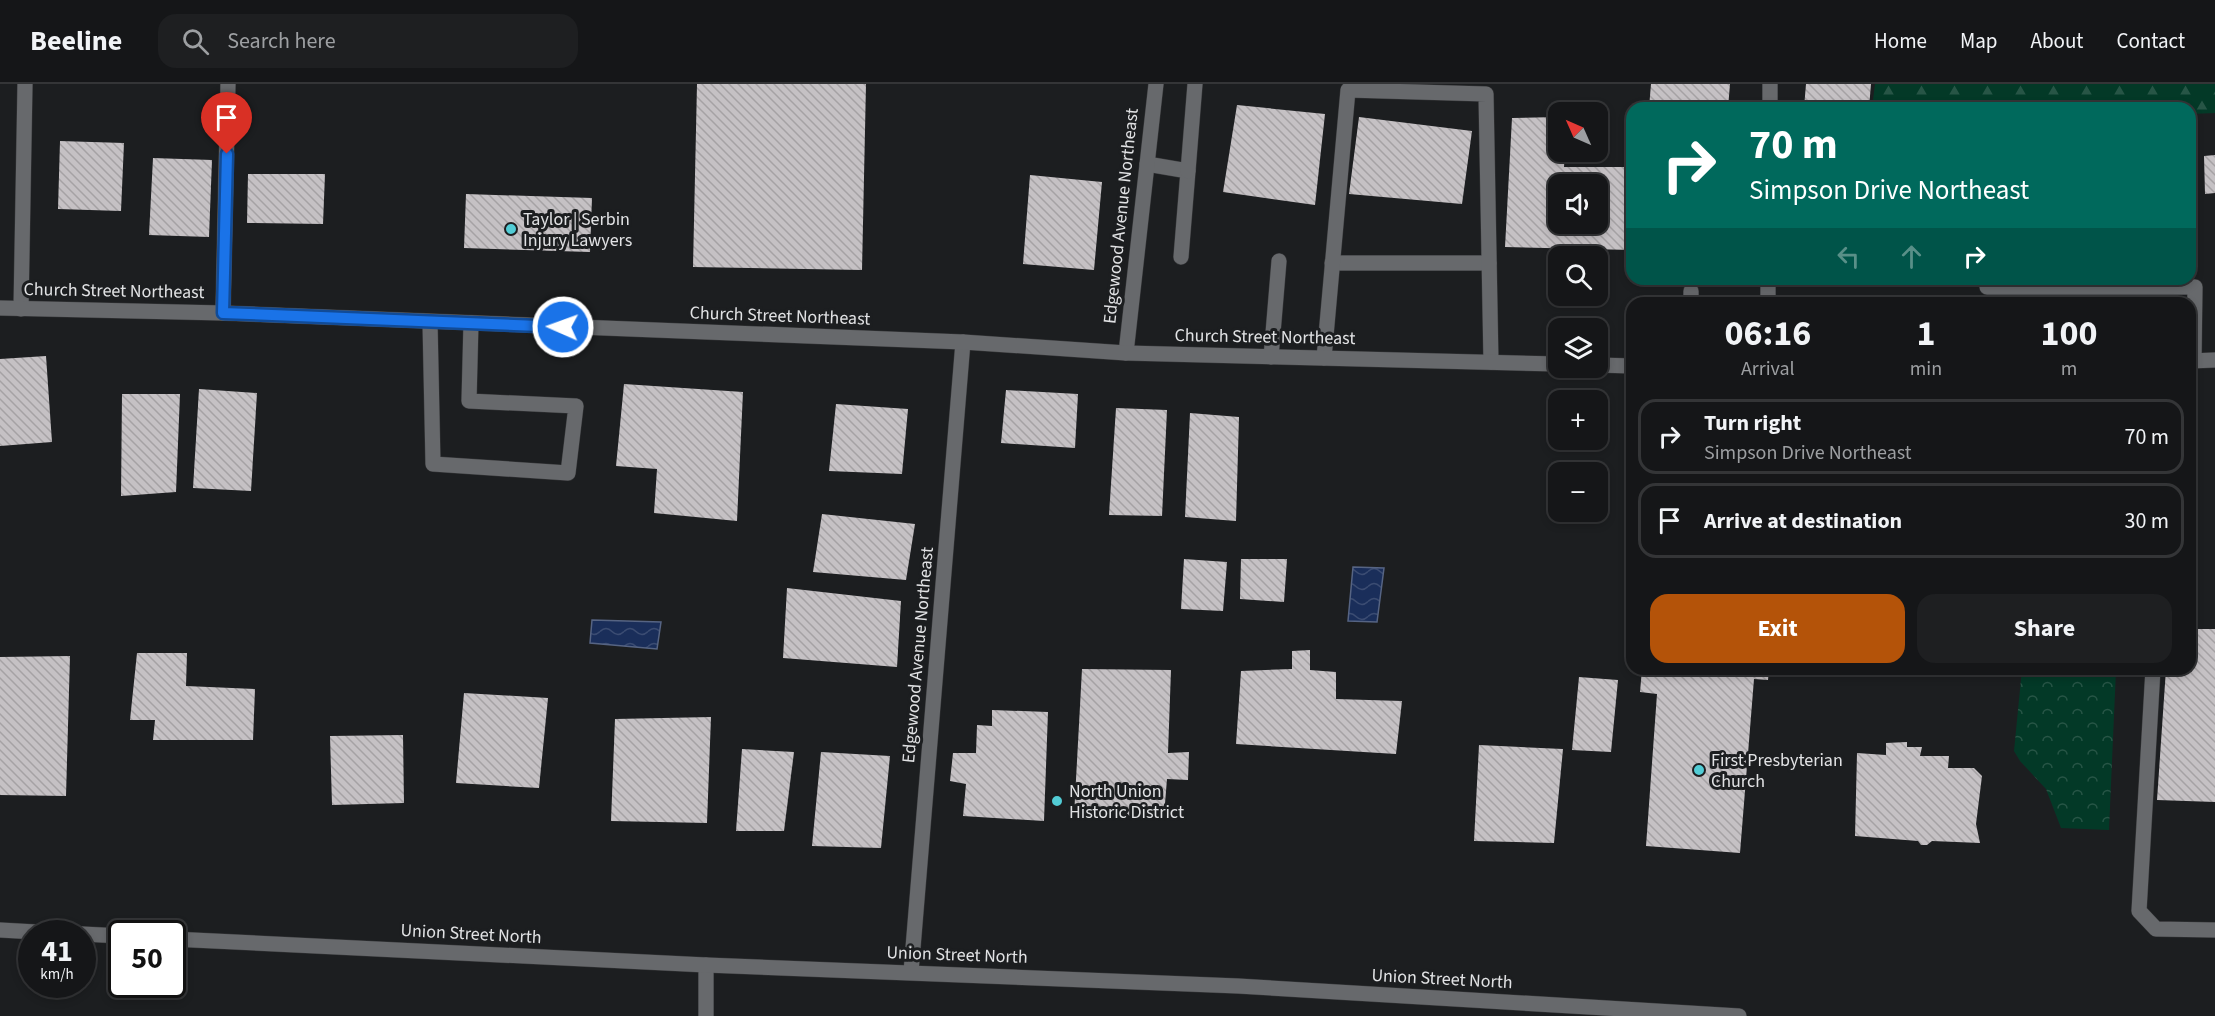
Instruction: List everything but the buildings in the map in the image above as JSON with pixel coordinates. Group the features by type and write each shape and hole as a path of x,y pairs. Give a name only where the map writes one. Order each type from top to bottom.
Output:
{"street":[{"path":"21,309 25,84"},
{"path":"223,313 228,84"},
{"name":"Edgewood Avenue Northeast","path":"1126,353 1155,84"},
{"path":"1180,257 1195,84"},
{"path":"1770,84 1770,102"},
{"path":"1324,358 1348,90 1486,94 1491,362"},
{"path":"1147,164 1188,171"},
{"path":"1271,357 1279,261"},
{"path":"1332,263 1489,263"},
{"path":"2126,285 2195,286 2195,297"},
{"name":"Church Street Northeast","path":"0,308 223,313 963,342 1126,353 1548,364"},
{"path":"430,322 433,464 568,473 576,406 469,401 471,323"},
{"name":"Edgewood Avenue Northeast","path":"911,972 963,342"},
{"path":"2196,361 2215,360"},
{"path":"1608,365 1626,366"},
{"path":"2153,675 2139,911 2156,929 2215,930"},
{"path":"0,930 18,931"},
{"name":"Union Street North","path":"186,940 706,965 1250,987 1739,1016"},
{"path":"706,965 706,1016"}],"green space":[{"path":"1875,84 2215,84 2215,113 2196,114 2196,102 1873,102"},
{"path":"2021,675 2116,675 2109,830 2061,828 2046,789 2020,761 2014,751"}],"water":[{"path":"1353,567 1384,568 1377,622 1348,621"},
{"path":"592,620 661,622 657,649 590,643"}],"place":[{"name":"Taylor | Serbin Injury Lawyers","path":"511,229"},
{"name":"First Presbyterian Church","path":"1699,770"},
{"name":"North Union Historic District","path":"1057,801"}],"route":[{"path":"227,154 223,313 563,327"}]}
